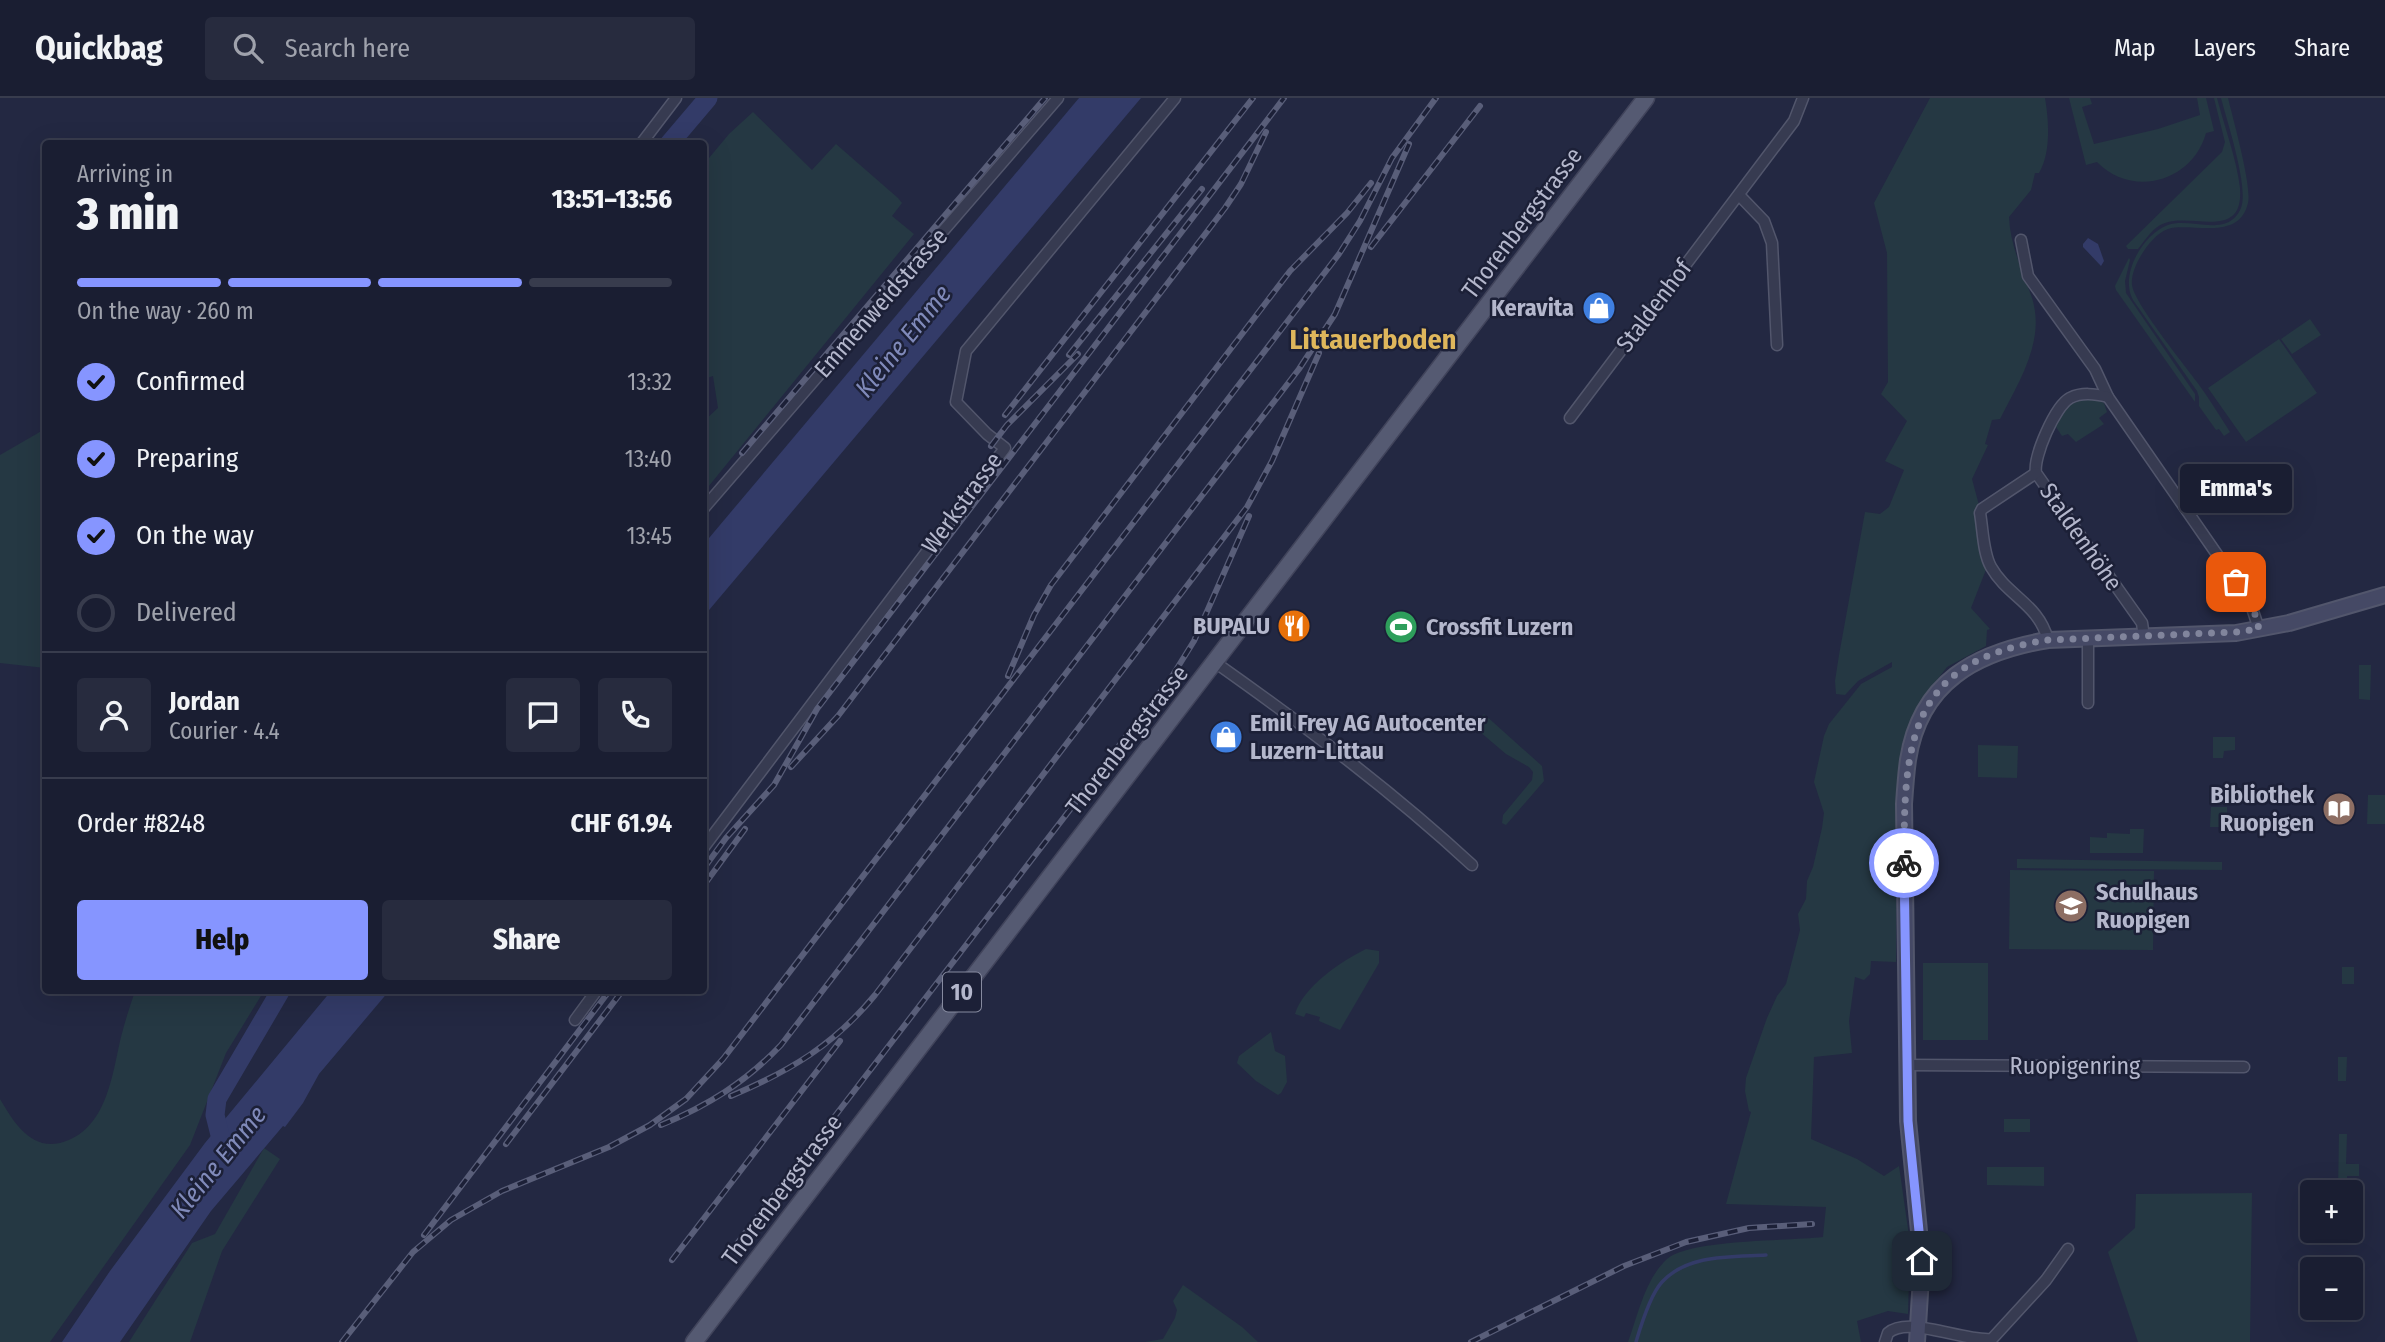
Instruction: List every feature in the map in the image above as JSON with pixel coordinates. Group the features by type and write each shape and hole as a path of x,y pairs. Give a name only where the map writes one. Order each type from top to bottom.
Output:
{"main road":[{"name":"Thorenbergstrasse","path":"694,1342 1646,98"}],"street":[{"path":"644,140 676,98"},
{"name":"Emmenweidstrasse","path":"707,505 1058,98"},
{"name":"Werkstrasse","path":"707,843 1005,448 987,435 956,402 966,351 1175,98"},
{"name":"Staldenhof","path":"1570,418 1794,121 1803,98"},
{"path":"1739,195 1764,221 1772,243 1777,345"},
{"path":"2021,240 2028,276 2095,369 2108,397 2250,602 2259,629"},
{"name":"Staldenhöhe","path":"2108,397 2082,394 2064,402 2057,411 2036,458 2036,474 2142,623 2144,637"},
{"path":"2036,474 1982,509 1980,513 1988,561 1992,569 2002,583 2032,608 2048,640"},
{"path":"1917,1335 1921,1242 1910,1149 1906,1065 1904,804 1908,760 1923,712 1942,687 1959,671 1996,652 2048,640 2259,629 2385,595"},
{"path":"2088,639 2088,703"},
{"path":"1216,663 1323,740 1423,819 1472,865"},
{"path":"575,1020 594,994"},
{"name":"Ruopigenring","path":"1906,1065 2244,1067"},
{"path":"1885,1342 1894,1328 1901,1326 1917,1335 1992,1339 2046,1280 2068,1249"}],"shaded area":[{"path":"1930,98 2045,98 2048,137 2046,156 2039,173 2035,173 2031,190 2009,217 2014,247 2035,311 2033,344 2022,375 2000,419 1992,420 1985,444 1988,445 1972,479 1980,509 1987,567 1971,608 1990,629 1987,630 1986,646 1947,667 1911,718 1902,745 1897,791 1896,962 1871,961 1870,974 1864,980 1855,977 1849,1021 1852,1053 1814,1057 1811,1139 1857,1159 1884,1176 1899,1166 1910,1243 1908,1314 1888,1311 1857,1321 1861,1342 1628,1342 1653,1277 1667,1259 1679,1252 1717,1244 1823,1237 1826,1207 1726,1204 1751,1112 1745,1091 1746,1078 1767,1018 1786,984 1800,930 1798,914 1806,899 1807,881 1822,828 1824,813 1814,782 1824,736 1829,724 1861,684 1892,667 1892,662 1858,681 1845,695 1836,694 1839,655 1865,512 1880,514 1889,507 1904,470 1885,461 1907,421 1881,394 1888,382 1887,253 1874,203"},
{"path":"2069,98 2090,98 2092,104 2082,107 2094,144 2158,129 2200,115 2197,98 2206,98 2214,131 2206,133 2199,150 2189,163 2175,173 2144,182 2127,180 2111,173 2097,162 2086,165"},
{"path":"2214,98 2217,98 2240,188 2239,204 2234,214 2225,220 2214,222 2165,223 2153,230 2138,249 2128,249 2126,246 2222,152 2225,142"},
{"path":"2221,98 2228,98 2245,168 2248,203 2243,215 2235,223 2225,227 2178,227 2159,234 2141,255 2132,285 2150,319 2230,432 2224,436 2219,429 2216,430 2199,406 2197,391 2133,300 2129,290 2131,268 2136,256 2142,246 2159,230 2177,223 2227,223 2241,208 2243,198 2240,170"},
{"path":"753,112 812,170 836,144 898,198 902,203 892,216 914,234 707,488 707,418 718,408 713,376 707,378 707,160 729,134"},
{"path":"2129,258 2126,293 2195,394 2195,402 2116,290 2115,286"},
{"path":"2310,319 2321,335 2292,354 2281,339"},
{"path":"2279,339 2317,393 2246,442 2208,388"},
{"path":"2090,397 2104,403 2107,412 2099,418 2104,424 2076,442 2068,434 2062,436 2056,427 2061,414 2072,403"},
{"path":"42,431 42,668 0,663 0,455"},
{"path":"2359,665 2371,665 2370,700 2359,699"},
{"path":"1484,714 1542,766 1544,781 1506,825 1502,823 1503,815 1532,780 1533,772 1506,754 1473,726"},
{"path":"2213,737 2235,737 2235,750 2224,751 2223,758 2213,758"},
{"path":"1978,745 2018,746 2017,778 1978,777"},
{"path":"2368,795 2385,795 2385,824 2367,824"},
{"path":"2211,807 2227,807 2227,827 2210,827"},
{"path":"2130,829 2144,829 2143,853 2090,853 2090,837 2107,838 2107,833 2130,834"},
{"path":"2017,859 2222,862 2222,870 2017,868"},
{"path":"2010,870 2154,871 2153,950 2009,949"},
{"path":"1366,949 1379,951 1379,963 1340,1030 1319,1021 1320,1017 1306,1013 1304,1017 1295,1014 1299,1004 1314,985 1345,960"},
{"path":"1923,963 1988,963 1988,1040 1923,1040"},
{"path":"2342,967 2354,967 2354,984 2342,984"},
{"path":"134,994 262,994 226,1053 190,1145 50,1342 0,1342 0,1099 17,1124 31,1138 49,1144 76,1137 88,1127 105,1100"},
{"path":"1271,1032 1275,1051 1285,1056 1287,1082 1278,1095 1256,1081 1237,1063 1239,1056"},
{"path":"2338,1057 2347,1057 2346,1081 2338,1081"},
{"path":"2004,1119 2030,1119 2030,1132 2004,1132"},
{"path":"2339,1134 2347,1134 2346,1164 2359,1164 2359,1176 2347,1176 2347,1180 2338,1180"},
{"path":"264,1148 280,1159 222,1251 190,1342 129,1342 192,1243 215,1234"},
{"path":"1987,1167 2044,1167 2044,1186 1987,1185"},
{"path":"2252,1193 2250,1342 2138,1342 2108,1252 2135,1228 2136,1194"},
{"path":"1183,1285 1242,1327 1258,1342 1145,1342 1163,1339 1175,1318 1177,1310 1173,1301"}],"water":[{"name":"Kleine Emme","path":"1079,98 1141,98 707,612 707,540"},
{"path":"2088,238 2098,244 2104,261 2101,266 2083,247"},
{"name":"Kleine Emme","path":"329,994 386,994 319,1074 303,1103 285,1127 283,1126 211,1211 120,1342 62,1342 110,1271 205,1143"}],"waterway":[{"path":"672,140 708,98"},
{"name":"Kleine Emme","path":"224,1151 215,1115 217,1099 279,994"},
{"path":"1636,1342 1654,1294 1672,1273 1684,1266 1711,1259 1766,1255"}],"railway":[{"path":"742,453 1045,98"},
{"path":"1005,415 1253,98"},
{"path":"707,864 726,838 774,785 817,709 1284,98"},
{"path":"342,1342 413,1252 451,1220 502,1191 609,1147 650,1125 686,1099 723,1059 1339,254 1360,221 1392,158 1436,98"},
{"path":"1371,247 1480,106"},
{"path":"791,767 838,716 1225,208 1241,184 1266,132"},
{"path":"661,1125 725,1092 781,1045 1299,369 1335,314 1409,144"},
{"path":"1008,676 1034,615 1051,585 1290,271 1347,213 1371,183"},
{"path":"1069,355 1202,189"},
{"path":"731,1096 773,1077 810,1055 844,1028 875,995 1247,507 1272,461 1319,353"},
{"path":"991,446 1007,425 1078,354"},
{"path":"736,1245 1171,678 1194,641 1249,516"},
{"path":"707,881 745,829"},
{"path":"424,1235 607,994"},
{"path":"506,1144 620,994"},
{"path":"672,1260 840,1041"},
{"path":"1471,1342 1624,1266 1686,1242 1749,1228 1812,1224"}],"way so far":[{"path":"1904,863 1904,804 1911,746 1923,712 1942,687 1959,671 1990,654 2048,640 2259,629 2253,607 2236,582"}],"place":[{"name":"Keravita","path":"1599,308"},
{"name":"Emma's","path":"2236,582"},
{"name":"BUPALU","path":"1294,626"},
{"name":"Crossfit Luzern","path":"1401,627"},
{"name":"Emil Frey AG Autocenter Luzern-Littau","path":"1226,737"},
{"name":"Bibliothek Ruopigen","path":"2339,809"},
{"name":"Schulhaus Ruopigen","path":"2071,906"}],"district":[{"name":"Littauerboden","path":"1373,339"}],"route":[{"path":"1904,863 1908,1121 1922,1261"}]}
